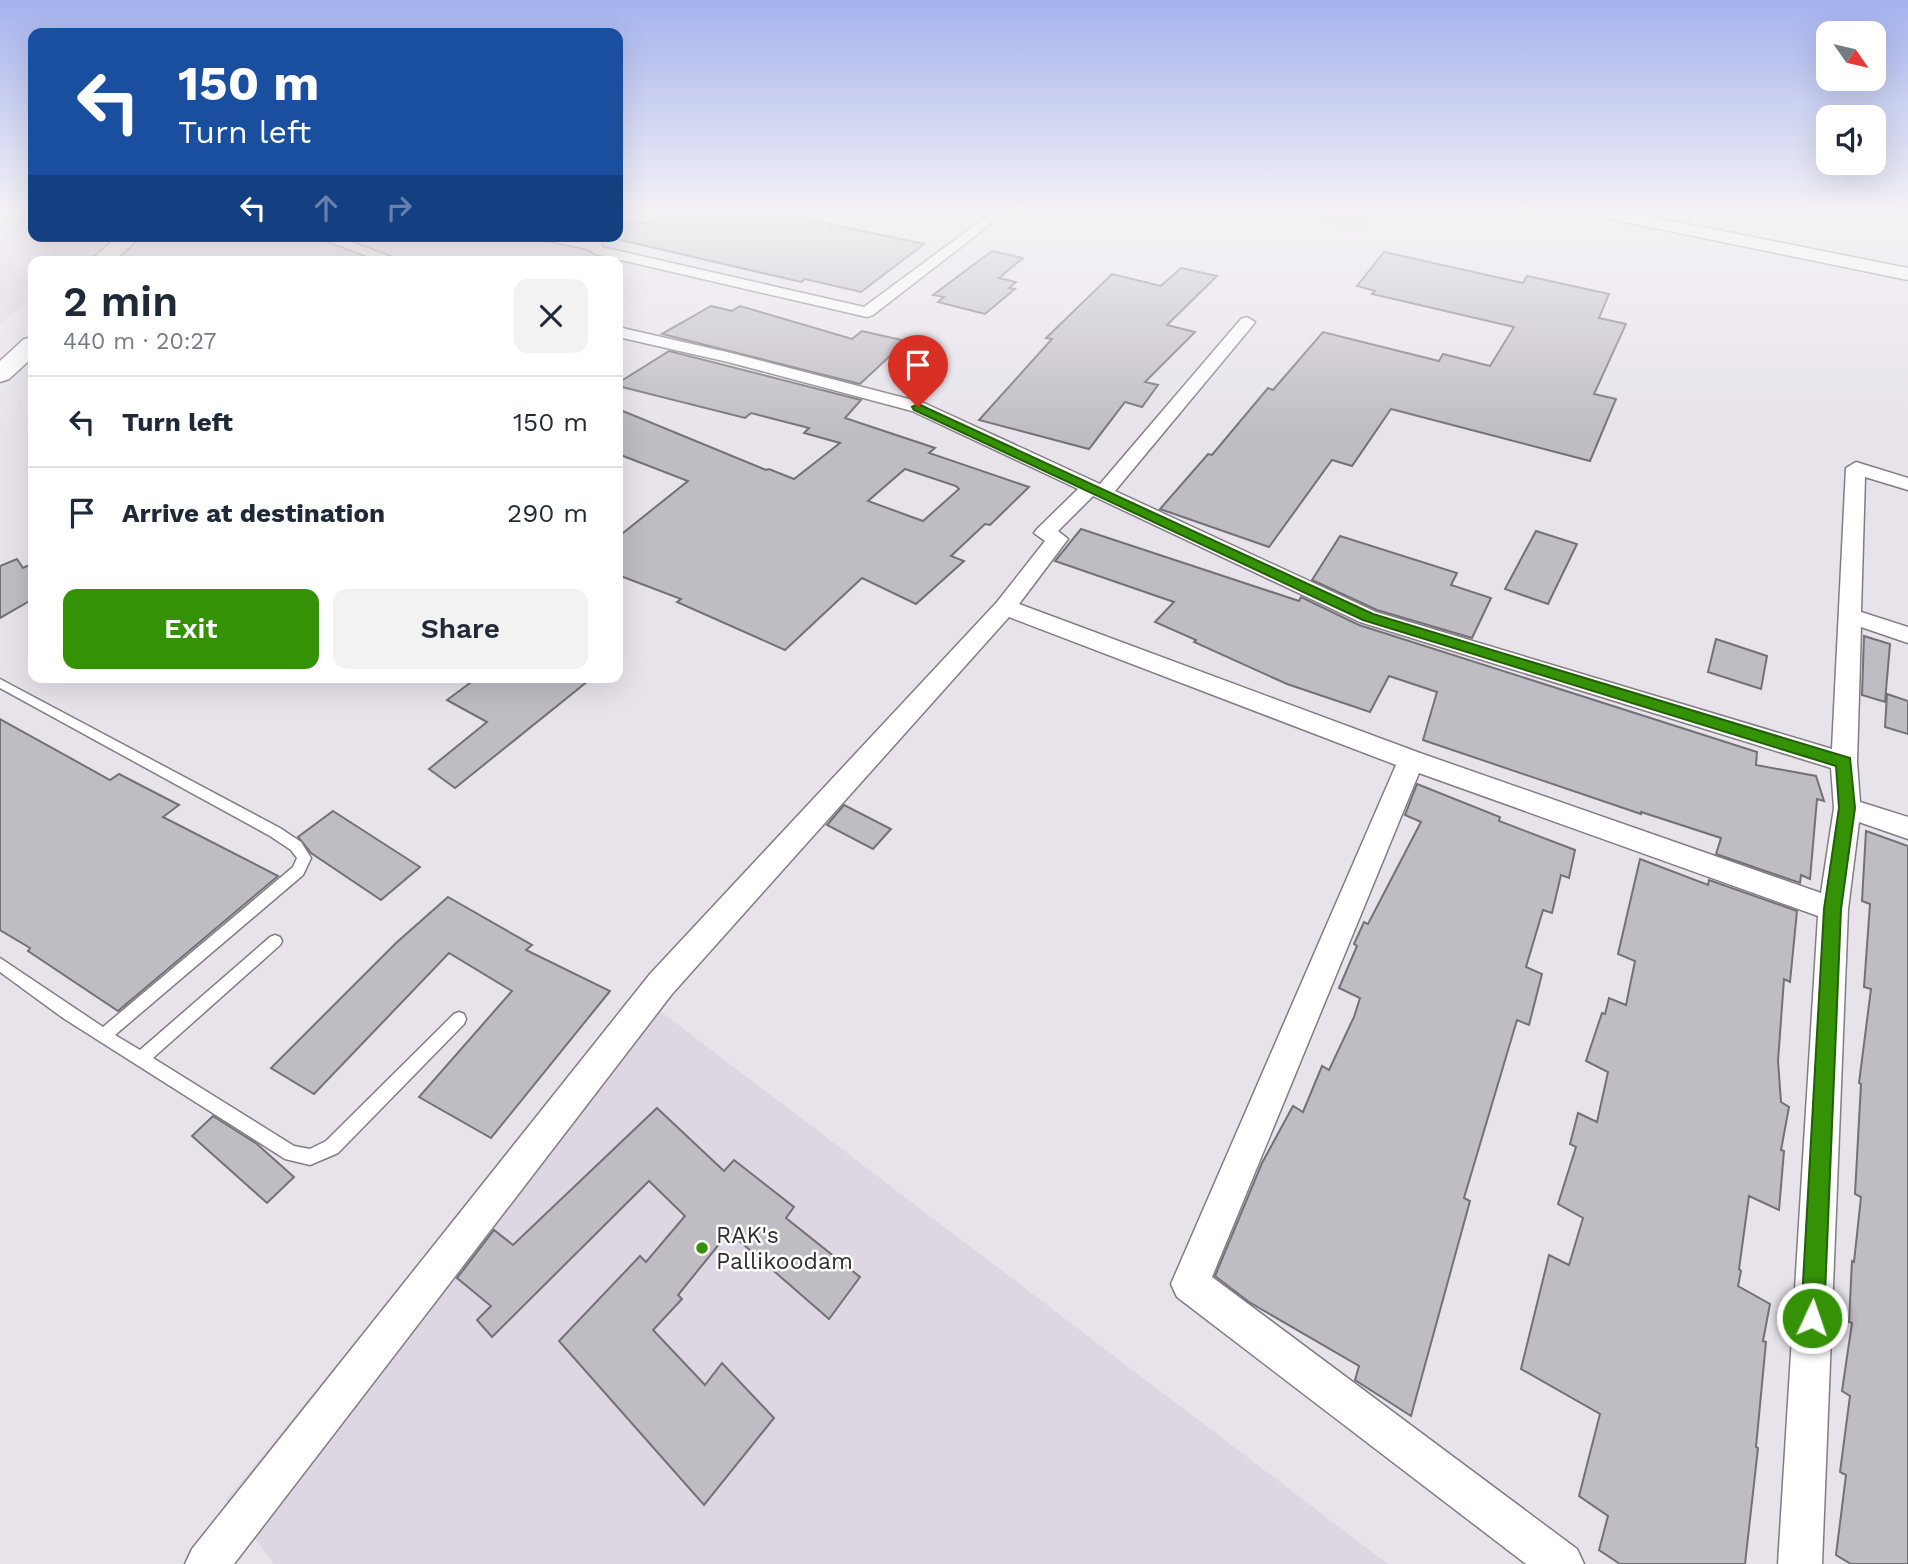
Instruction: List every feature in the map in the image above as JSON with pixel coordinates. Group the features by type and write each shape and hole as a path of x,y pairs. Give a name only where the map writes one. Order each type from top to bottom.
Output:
{"main road":[{"path":"0,345 28,334"},
{"path":"0,374 28,335"}],"street":[{"path":"757,287 867,312 900,287"},
{"path":"207,1564 662,984 1005,607 1058,539 1044,533 1095,492 1247,322"},
{"path":"623,333 731,358 918,407 1095,492 1368,617 1844,762"},
{"path":"1800,1564 1833,909 1847,808 1844,762 1856,468 1908,484"},
{"path":"1005,607 1411,760 1833,909"},
{"path":"1850,616 1908,635"},
{"path":"1411,760 1190,1284 1562,1564"},
{"path":"1847,808 1908,828"}],"lane":[{"path":"0,683 275,832 296,846 304,858 299,871 104,1035"},
{"path":"141,1059 275,941"},
{"path":"0,964 104,1035 291,1153 310,1157 332,1147 459,1018"}],"shaded area":[{"path":"0,287 28,287 28,300 0,324"},
{"name":"RAK's Pallikoodam","path":"639,995 1388,1564 274,1564 226,1500"}],"building":[{"path":"839,287 868,287 861,292"},
{"path":"944,287 1015,289 985,314 938,302 944,297 933,295"},
{"path":"1099,287 1206,287 1167,325 1195,332 1145,382 1158,385 1142,407 1125,402 1089,449 979,420 1052,339 1046,338"},
{"path":"1361,287 1577,287 1609,294 1599,318 1626,324 1594,394 1616,399 1590,461 1391,409 1352,466 1332,460 1269,547 1160,509 1208,454 1212,455 1268,388 1273,390 1323,332 1439,361 1443,354 1490,366 1514,327 1372,294 1375,291"},
{"path":"711,306 732,311 740,306 852,339 862,331 906,341 860,384 662,334"},
{"path":"669,351 861,400 845,418 935,448 929,453 1029,487 990,525 985,524 951,556 964,561 916,604 862,578 785,650 677,602 681,599 623,577 623,533 688,481 623,456 623,411 794,479 840,443 804,433 809,428 751,413 745,418 623,387 623,380","holes":["905,469 959,489 923,521 868,501"]},
{"path":"1081,529 1299,601 1301,597 1359,625 1757,752 1756,765 1816,776 1824,801 1817,799 1810,879 1801,875 1800,883 1716,854 1721,838 1641,814 1423,740 1437,692 1389,676 1370,712 1287,684 1194,642 1196,640 1155,622 1174,602 1055,561"},
{"path":"1536,531 1577,544 1548,604 1505,589"},
{"path":"1340,536 1457,573 1451,585 1491,598 1472,638 1377,610 1312,580"},
{"path":"17,559 23,568 28,566 28,602 0,618 0,566"},
{"path":"1864,636 1890,644 1885,702 1862,695"},
{"path":"1716,639 1767,656 1761,689 1708,672"},
{"path":"470,683 586,683 455,788 429,769 487,722 447,700"},
{"path":"1887,694 1908,701 1908,734 1885,727"},
{"path":"0,719 110,780 119,774 179,805 163,817 278,876 118,1011 28,951 30,948 0,930"},
{"path":"1417,784 1500,817 1499,821 1575,850 1569,878 1561,875 1552,913 1543,910 1526,967 1542,974 1529,1025 1517,1020 1464,1198 1470,1201 1411,1416 1355,1380 1359,1366 1249,1302 1215,1276 1262,1163 1293,1106 1303,1112 1322,1066 1329,1070 1354,1017 1360,998 1339,988 1364,922 1368,924 1421,822 1405,815"},
{"path":"844,805 891,829 873,849 827,825"},
{"path":"333,811 420,867 381,900 311,853 298,837"},
{"path":"1866,831 1908,846 1908,1564 1851,1564 1836,1555 1846,1475 1840,1472 1850,1396 1842,1391 1852,1323 1849,1322 1852,1261 1854,1262 1861,1197 1855,1194 1859,1083 1871,989 1864,987 1870,904 1862,901"},
{"path":"1640,859 1708,885 1709,880 1797,911 1790,982 1784,979 1778,1061 1781,1102 1789,1107 1781,1150 1784,1151 1779,1210 1749,1196 1739,1269 1741,1271 1738,1286 1770,1304 1763,1341 1766,1342 1758,1448 1745,1564 1620,1564 1599,1550 1608,1516 1579,1496 1600,1414 1521,1369 1549,1255 1569,1265 1583,1218 1558,1204 1576,1147 1570,1144 1578,1113 1597,1122 1608,1072 1586,1061 1602,1013 1605,1014 1609,998 1626,1005 1635,961 1618,954"},
{"path":"448,897 532,945 526,950 610,991 491,1138 419,1097 512,991 449,953 314,1094 271,1068 396,943"},
{"path":"657,1108 724,1171 734,1160 794,1207 786,1218 860,1277 829,1319 729,1232 678,1295 682,1299 653,1330 705,1385 722,1363 774,1418 704,1505 559,1341 640,1256 646,1262 685,1216 649,1181 492,1337 477,1320 491,1306 457,1278 494,1230 513,1245"},
{"path":"213,1116 257,1144 294,1177 267,1203 192,1136"}],"place":[{"name":"RAK's Pallikoodam","path":"702,1248"}],"route":[{"path":"918,407 1368,617 1844,762 1847,808 1833,909 1812,1318"}]}
